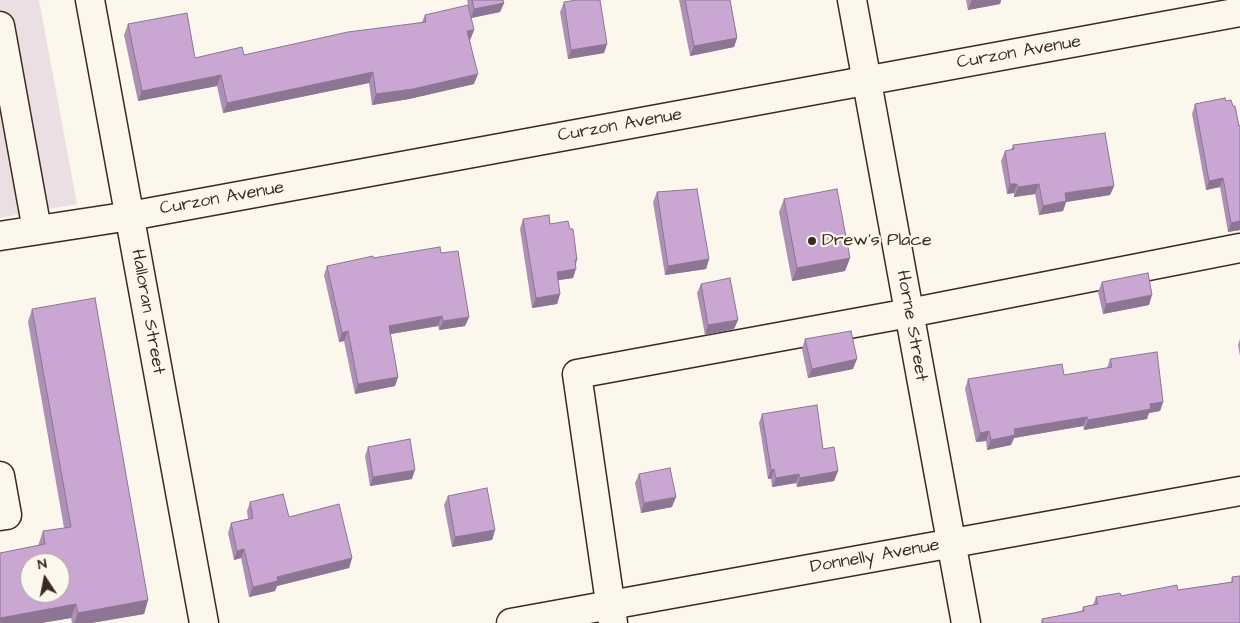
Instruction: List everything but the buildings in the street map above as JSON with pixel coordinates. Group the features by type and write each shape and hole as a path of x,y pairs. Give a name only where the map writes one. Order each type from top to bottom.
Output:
{"street":[{"name":"Halloran Street","path":"90,0 204,623"},
{"name":"Horne Street","path":"852,0 966,623"},
{"name":"Curzon Avenue","path":"0,236 130,216 1240,12"},
{"path":"0,26 37,230"},
{"path":"611,614 577,374 909,313 1240,248"},
{"path":"0,476 7,515 0,516"},
{"name":"Donnelly Avenue","path":"511,623 611,614 951,544 1240,491"}],"shaded area":[{"path":"0,0 39,0 77,204 0,218"}],"place":[{"name":"Drew's Place","path":"812,241"}]}
